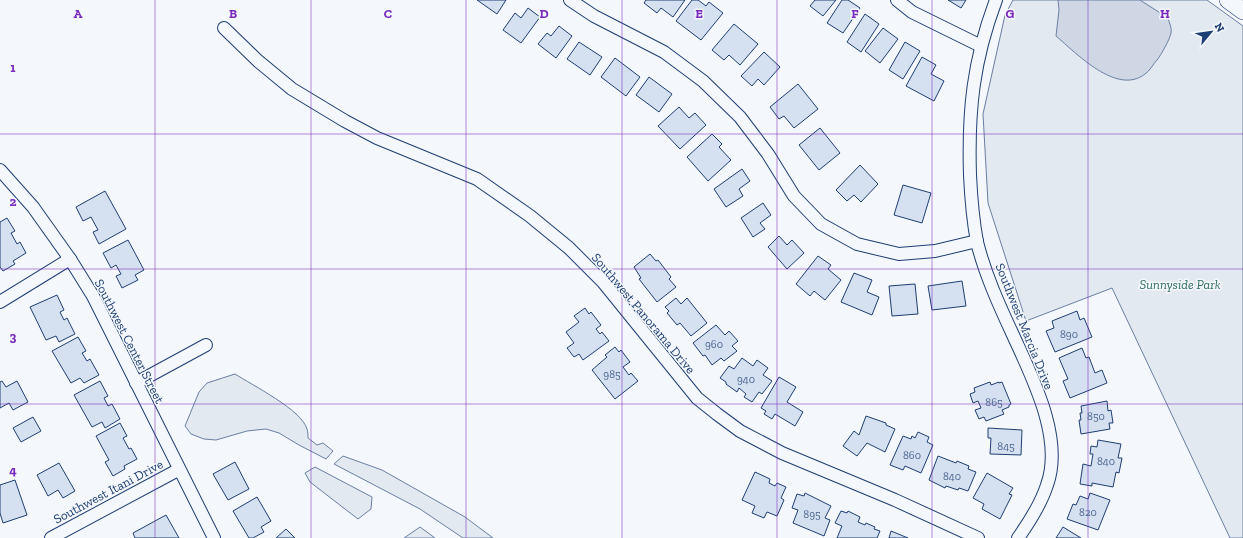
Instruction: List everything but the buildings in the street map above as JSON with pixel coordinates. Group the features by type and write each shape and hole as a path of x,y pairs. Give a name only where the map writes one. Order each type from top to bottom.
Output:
{"main road":[{"path":"1228,0 1243,11"}],"street":[{"path":"570,0 594,16 664,52 703,82 740,117 768,154 794,196 821,224 857,244 898,254 935,251 977,241"},
{"path":"897,0 912,12 981,46"},
{"name":"Southwest Marcia Drive","path":"996,0 981,46 972,92 969,138 971,191 977,241 992,288 1042,403 1051,440 1051,462 1048,484 1033,517 1018,538"},
{"name":"Southwest Panorama Drive","path":"224,28 258,61 292,89 345,121 377,138 477,179 530,216 569,248 603,282 698,398 740,431 782,453 895,500 978,538"},
{"name":"Southwest Center Street","path":"0,170 33,207 70,259 93,296 178,470 214,538"},
{"path":"0,302 70,259"},
{"path":"136,383 206,345"},
{"name":"Southwest Itani Drive","path":"51,538 178,470"}],"green space":[{"name":"Sunnyside Park","path":"1013,0 1207,0 1243,26 1243,538 1230,538 1112,288 1026,321 988,203 983,114 1005,15"},
{"path":"235,374 287,406 303,422 307,429 308,438 317,445 323,443 333,451 326,459 279,433 266,429 247,431 216,440 204,439 191,434 185,426 199,392 207,383"},
{"path":"343,456 382,470 465,517 493,538 463,538 420,509 334,464"},
{"path":"315,467 372,497 371,509 358,519 310,482 305,473"},
{"path":"420,527 435,538 404,538"}],"shaded area":[{"path":"1058,0 1140,0 1168,18 1171,33 1159,58 1145,74 1134,79 1122,80 1098,70 1056,36 1059,10"}]}
